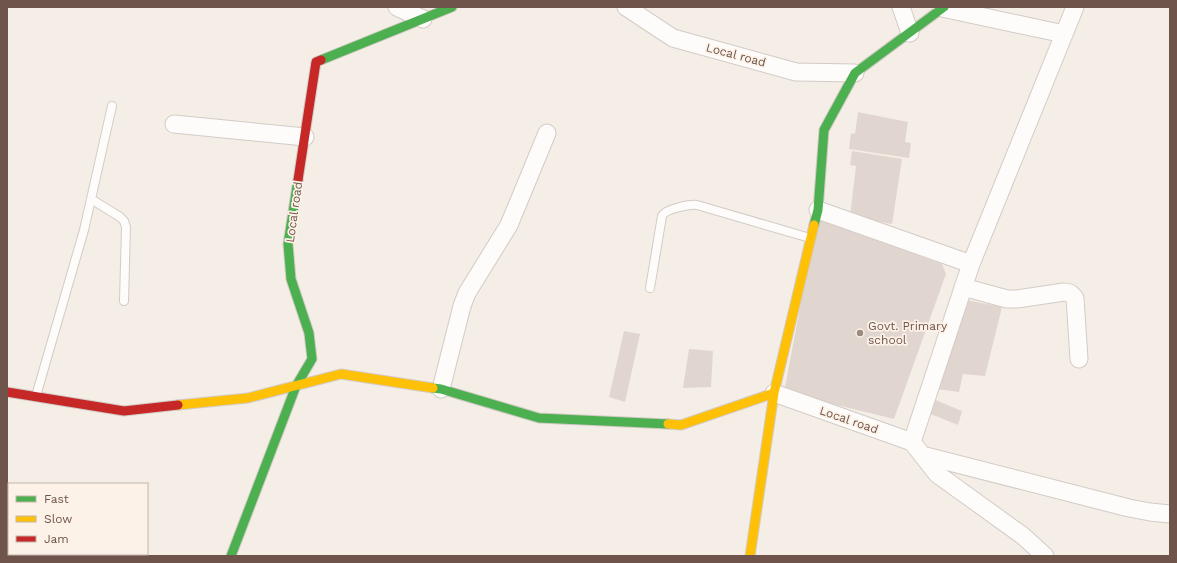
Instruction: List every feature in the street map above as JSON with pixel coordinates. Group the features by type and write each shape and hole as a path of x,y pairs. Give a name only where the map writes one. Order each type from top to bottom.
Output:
{"street":[{"path":"398,7 424,19"},
{"name":"Local road","path":"231,556 296,386 312,359 308,333 291,280 288,244 316,62 452,7"},
{"name":"Local road","path":"626,7 673,38 796,72 855,73"},
{"path":"901,7 910,33"},
{"path":"1046,556 1023,536 936,474 917,448 971,264 1075,7"},
{"path":"750,556 774,394 810,238 818,210 824,130 855,73 943,8 1064,34"},
{"path":"174,124 305,137"},
{"path":"441,388 462,306 467,293 508,225 547,133"},
{"path":"818,210 971,264"},
{"path":"963,287 1007,299 1017,299 1064,292 1070,293 1075,298 1079,360"},
{"path":"7,392 124,411 248,398 341,374 441,388 540,418 681,425 774,394"},
{"name":"Local road","path":"774,394 917,448 1129,508 1170,514"}],"lane":[{"path":"36,397 84,230 112,106"},
{"path":"92,199 120,217 124,221 126,227 124,301"},
{"path":"650,288 662,216 666,211 690,205 697,205 810,238"}],"building":[{"path":"858,112 908,122 905,142 911,143 909,158 849,149 851,133 855,134"},
{"path":"852,151 902,159 892,224 850,216 856,166 850,165"},
{"name":"Govt. Primary school","path":"817,219 942,264 946,274 894,419 784,392"},
{"path":"961,299 1002,307 985,376 963,374 959,392 937,389"},
{"path":"624,331 640,334 625,402 609,397"},
{"path":"689,349 713,351 711,387 683,388"},
{"path":"933,399 962,411 958,425 928,413"}],"traffic: fast":[{"path":"321,60 452,7"},
{"path":"814,225 818,210 824,130 855,73 944,7"},
{"path":"231,556 296,386 312,359 309,333 291,279 288,244 298,180"},
{"path":"433,388 441,389 539,418 668,424"}],"traffic: slow":[{"path":"750,556 774,393 814,225"},
{"path":"178,405 248,398 341,374 433,388"},
{"path":"668,424 681,425 774,393"}],"traffic: jam":[{"path":"298,180 316,62 321,60"},
{"path":"7,392 124,411 178,405"}],"place":[{"name":"Govt. Primary school","path":"860,333"}]}
